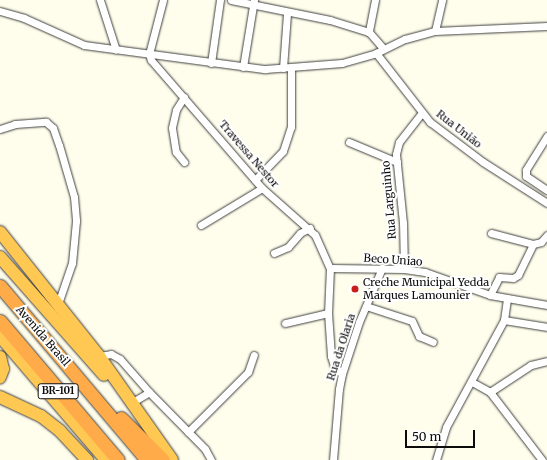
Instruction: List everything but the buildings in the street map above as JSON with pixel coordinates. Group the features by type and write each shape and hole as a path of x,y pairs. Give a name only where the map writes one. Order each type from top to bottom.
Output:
{"highway":[{"name":"Avenida Brasil","path":"0,232 98,356 172,460"},
{"name":"Avenida Brasil","path":"0,257 131,403"},
{"name":"Avenida Brasil","path":"0,286 147,460"},
{"name":"Avenida Brasil","path":"0,321 118,460"},
{"path":"0,336 106,460"},
{"path":"0,357 3,369 0,377"},
{"path":"91,392 163,460"},
{"path":"0,397 40,416 60,431 87,460"}],"street":[{"path":"100,0 116,50"},
{"path":"149,54 163,0"},
{"path":"211,63 220,0"},
{"path":"231,0 253,3 287,13 330,20 369,32 383,48"},
{"path":"369,32 375,0"},
{"path":"435,31 442,0"},
{"path":"243,67 253,3"},
{"path":"0,11 24,18 84,45 243,67 287,68 342,63 376,53 383,48 405,39 435,31 547,26"},
{"path":"256,180 283,151 291,127 287,68 287,13"},
{"name":"Rua União","path":"376,53 422,113 483,162 547,204"},
{"name":"Travessa Nestor","path":"149,54 157,69 184,97 262,188 310,228 330,268"},
{"path":"184,97 176,110 172,128 176,152 184,162"},
{"name":"Rua Larguinho","path":"404,269 403,223 397,162 399,142 422,113"},
{"path":"0,129 41,121 53,128 74,197 76,221 72,263 58,304"},
{"path":"547,136 526,170 526,176 547,190"},
{"path":"349,142 397,162"},
{"path":"200,225 262,188"},
{"path":"274,253 288,247 300,233 310,228"},
{"path":"491,233 533,244 541,242 547,235"},
{"path":"490,295 499,277 513,278 518,275 533,244"},
{"path":"330,268 328,313 330,356 334,366 342,374"},
{"name":"Beco Uniao","path":"330,268 382,268 425,272 490,295 547,305"},
{"name":"Rua da Olaria","path":"333,460 342,374 366,306 382,268"},
{"path":"436,460 446,427 472,382 504,320 507,298"},
{"path":"366,306 412,321 419,336 433,342"},
{"path":"285,324 328,313"},
{"path":"504,320 547,327"},
{"path":"98,356 111,354 120,359 149,392 205,449 211,460"},
{"path":"188,432 248,372 254,355"},
{"path":"490,392 532,366 547,360"},
{"path":"472,382 490,392 542,460"},
{"path":"131,403 149,392"}],"place":[{"name":"Creche Municipal Yedda Marques Lamounier","path":"355,289"}]}
